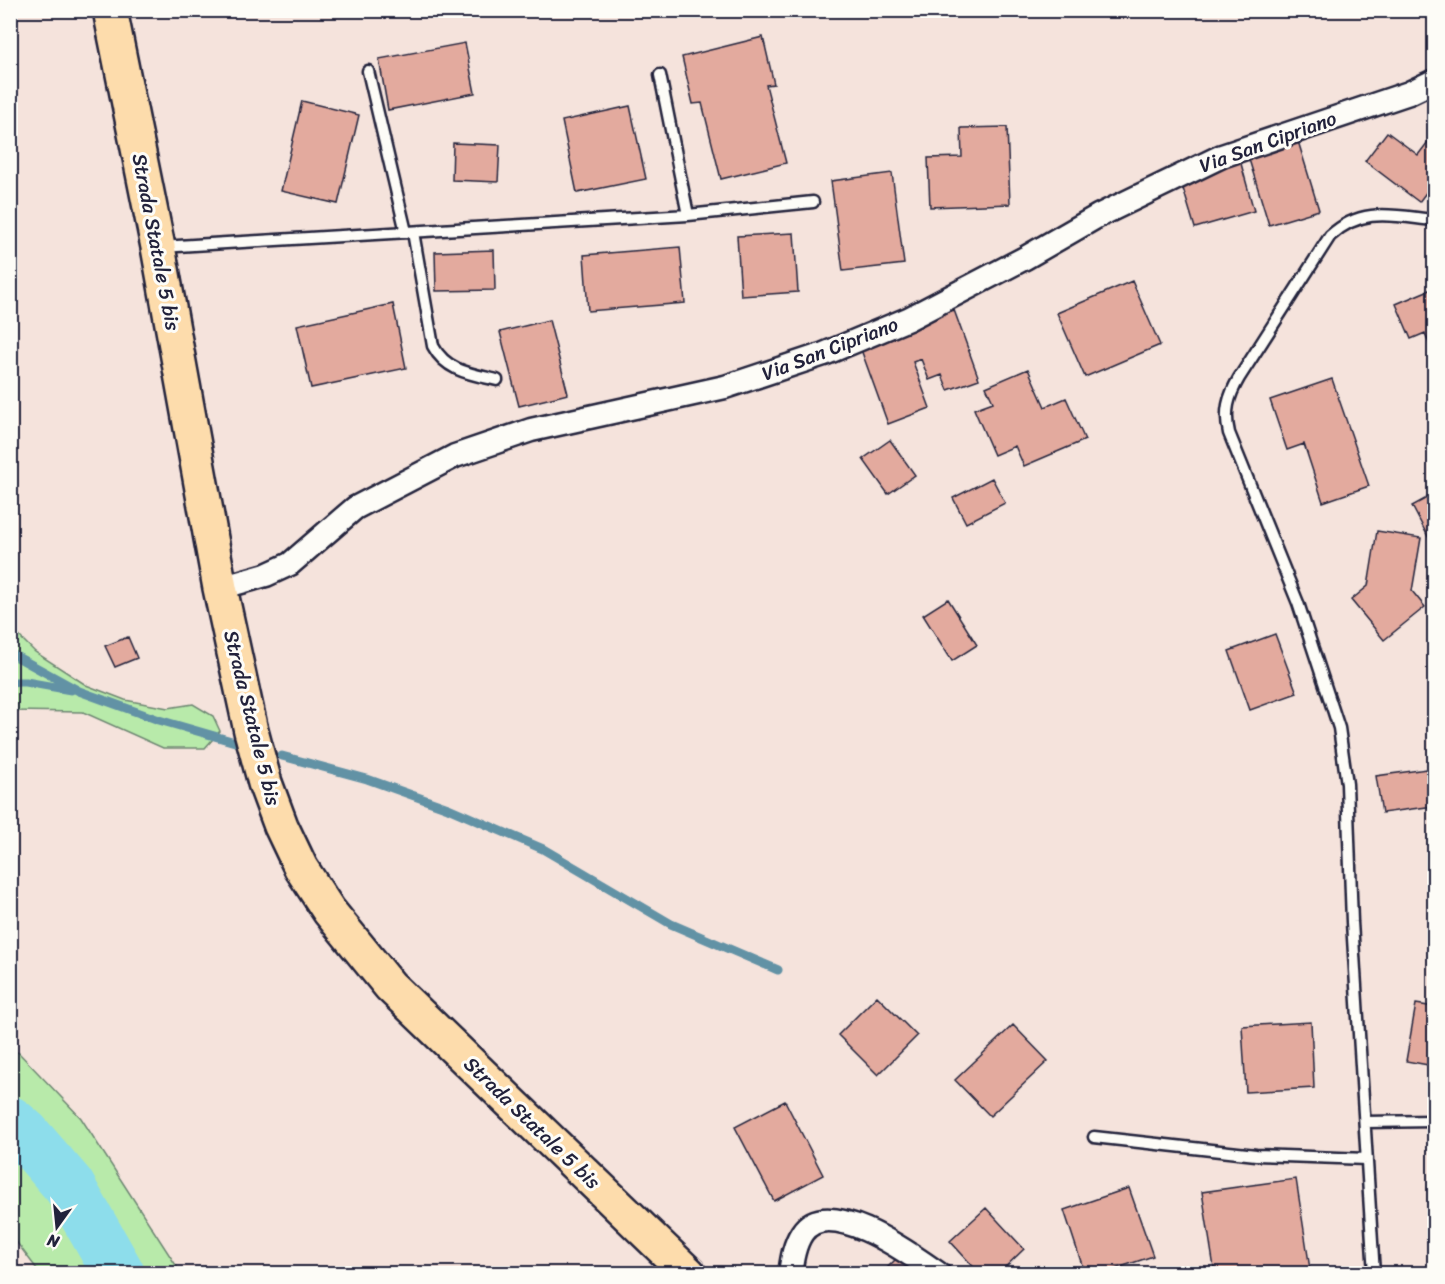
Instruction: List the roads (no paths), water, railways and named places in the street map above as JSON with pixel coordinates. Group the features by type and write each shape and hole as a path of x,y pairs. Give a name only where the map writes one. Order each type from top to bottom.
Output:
{"main road":[{"name":"Strada Statale 5 bis","path":"110,10 158,247 220,588 251,731 265,783 281,826 301,868 329,911 383,977 422,1018 689,1274"}],"street":[{"name":"Via San Cipriano","path":"220,588 266,575 290,564 355,508 455,456 531,430 725,387 824,354 908,319 1025,258 1098,216 1194,168 1222,156 1409,93 1434,81"},
{"path":"790,1274 797,1243 803,1232 811,1224 828,1220 853,1225 874,1234 901,1248 939,1274"}],"lane":[{"path":"368,71 410,232 433,346 439,358 453,368 496,381"},
{"path":"660,75 688,215"},
{"path":"158,247 688,215 813,202"},
{"path":"1374,1274 1352,922 1347,784 1340,728 1298,603 1225,420 1230,394 1239,378 1330,236 1342,224 1360,217 1380,215 1434,220"},
{"path":"1365,1122 1434,1121"},
{"path":"1094,1137 1256,1155 1367,1159"}],"waterway":[{"path":"10,653 79,691 159,720 235,742"},
{"path":"10,682 26,682 71,690"},
{"path":"282,756 367,779 448,808 543,849 671,924 778,970"},
{"path":"10,1122 25,1135 69,1186 119,1274"}]}
